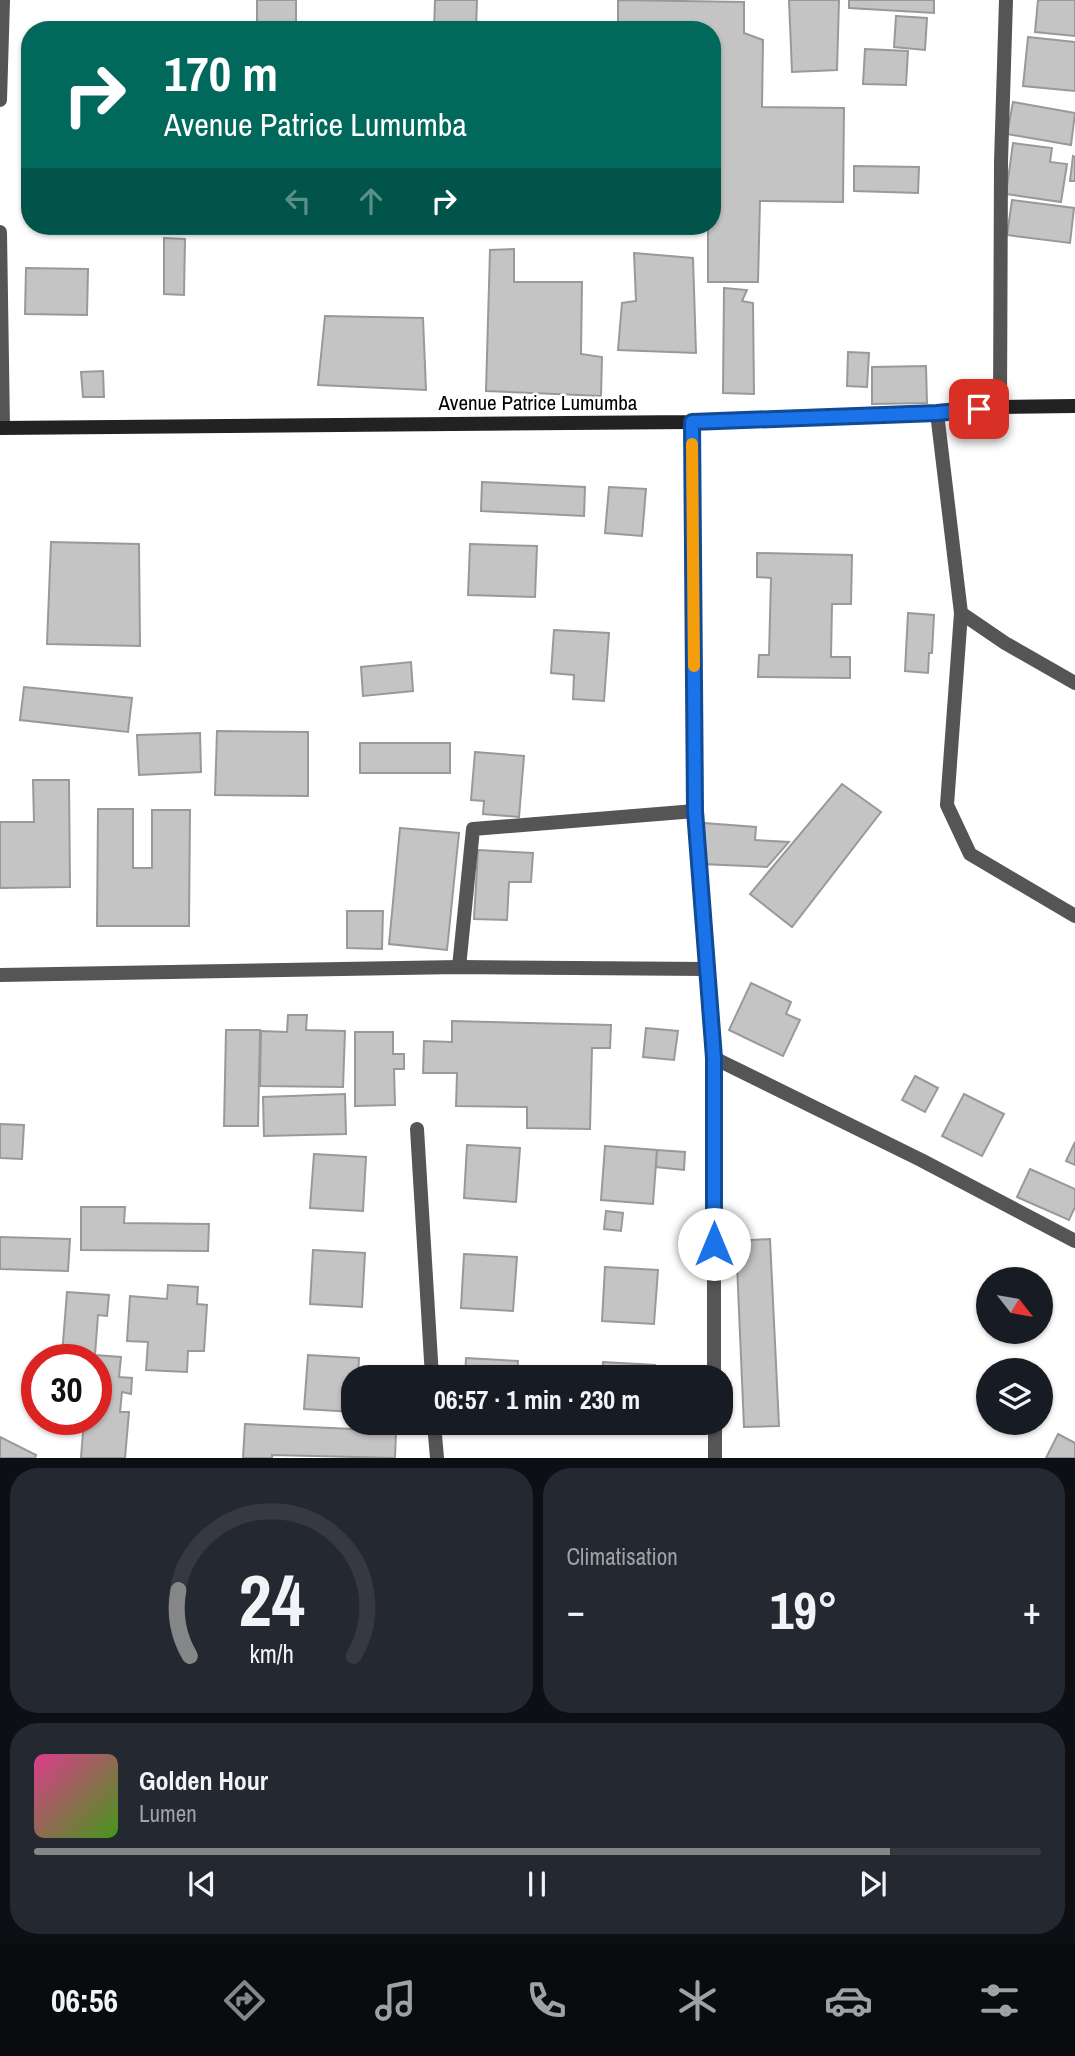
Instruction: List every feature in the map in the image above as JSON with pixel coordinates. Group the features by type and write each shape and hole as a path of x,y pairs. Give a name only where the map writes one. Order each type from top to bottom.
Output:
{"street":[{"path":"0,100 3,0"},
{"path":"1000,407 1000,162 1006,0"},
{"path":"0,232 2,428"},
{"name":"Avenue Patrice Lumumba","path":"2,428 692,422 937,413 1000,407 1075,406"},
{"path":"937,413 961,613 947,805 970,854 1075,916"},
{"path":"692,422 695,811 714,1058 715,1365"},
{"path":"961,613 1005,643 1075,683"},
{"path":"459,967 472,829 695,811"},
{"path":"0,975 459,967 706,969"},
{"path":"714,1058 921,1160 1075,1241"},
{"path":"417,1129 431,1365"},
{"path":"435,1435 436,1458"},
{"path":"715,1435 715,1458"}],"building":[{"path":"257,0 296,0 296,21 257,21"},
{"path":"435,0 477,0 476,21 434,21"},
{"path":"618,0 744,2 744,33 763,40 762,107 844,108 843,202 760,201 758,282 708,282 708,235 721,235 721,21 618,21"},
{"path":"789,0 839,0 837,70 792,72"},
{"path":"849,0 934,0 934,13 849,8"},
{"path":"1038,0 1075,0 1075,36 1035,32"},
{"path":"896,16 927,18 925,50 894,47"},
{"path":"1028,37 1075,42 1075,91 1023,86"},
{"path":"865,49 908,51 906,85 863,84"},
{"path":"1013,102 1075,113 1071,145 1007,134"},
{"path":"1013,143 1052,148 1050,162 1067,164 1061,202 1006,194"},
{"path":"1073,156 1075,181 1070,181"},
{"path":"854,166 919,167 918,193 854,191"},
{"path":"1012,200 1074,208 1070,243 1007,235"},
{"path":"164,238 185,239 184,295 164,294"},
{"path":"514,249 514,282 582,282 581,354 602,357 601,396 486,391 490,250"},
{"path":"634,253 693,258 696,353 618,350 622,303 636,301"},
{"path":"26,268 88,269 87,315 25,314"},
{"path":"724,288 747,290 742,301 753,303 754,394 723,393"},
{"path":"325,316 423,318 426,390 318,385"},
{"path":"848,352 869,353 867,387 847,386"},
{"path":"926,366 927,403 872,404 872,367"},
{"path":"103,371 104,397 83,397 81,372"},
{"path":"482,482 585,487 584,516 481,511"},
{"path":"609,487 646,489 642,536 605,533"},
{"path":"51,542 139,544 140,646 47,644"},
{"path":"470,544 537,546 535,597 468,595"},
{"path":"757,553 852,555 851,604 832,604 831,657 850,657 850,678 758,677 759,655 769,655 771,578 757,577"},
{"path":"908,613 934,615 928,673 905,671"},
{"path":"554,630 609,633 604,701 573,699 574,675 551,673"},
{"path":"411,662 413,691 363,696 361,667"},
{"path":"24,687 132,698 128,732 20,720"},
{"path":"217,731 308,732 308,796 215,795"},
{"path":"200,733 201,772 139,775 137,735"},
{"path":"360,743 450,743 450,773 360,773"},
{"path":"475,752 524,756 519,817 483,814 484,801 471,800"},
{"path":"33,780 69,780 70,887 0,888 0,822 34,822"},
{"path":"842,784 881,812 792,927 750,894"},
{"path":"98,809 133,809 133,868 152,868 152,810 190,810 189,926 97,926"},
{"path":"704,823 756,827 755,840 789,842 767,867 701,864"},
{"path":"400,828 459,833 447,950 389,944"},
{"path":"478,850 533,853 531,882 509,882 507,920 474,919"},
{"path":"347,911 383,911 382,949 347,948"},
{"path":"751,983 791,1002 786,1014 800,1020 783,1056 729,1030"},
{"path":"288,1015 307,1015 306,1030 345,1031 343,1087 260,1086 261,1031 287,1032"},
{"path":"452,1021 611,1025 610,1048 592,1048 590,1129 527,1128 527,1107 456,1106 457,1073 423,1073 424,1041 452,1042"},
{"path":"646,1028 678,1031 674,1060 643,1057"},
{"path":"226,1030 260,1030 258,1126 224,1126"},
{"path":"355,1032 393,1032 393,1054 404,1054 404,1069 394,1069 395,1105 355,1106"},
{"path":"915,1076 938,1088 925,1112 902,1100"},
{"path":"345,1094 346,1134 264,1136 263,1097"},
{"path":"964,1094 1004,1114 982,1156 942,1136"},
{"path":"0,1124 24,1125 22,1159 0,1158"},
{"path":"1075,1142 1075,1165 1066,1161"},
{"path":"467,1145 520,1148 516,1202 464,1198"},
{"path":"605,1146 657,1150 653,1204 601,1200"},
{"path":"657,1150 685,1152 684,1170 656,1167"},
{"path":"314,1154 366,1157 363,1211 310,1208"},
{"path":"1030,1169 1075,1189 1075,1207 1069,1220 1017,1197"},
{"path":"81,1207 125,1207 124,1223 209,1224 208,1251 81,1250"},
{"path":"606,1211 623,1213 621,1231 604,1229"},
{"path":"0,1237 70,1239 68,1271 0,1269"},
{"path":"770,1239 779,1426 744,1427 736,1241"},
{"path":"313,1250 365,1253 362,1307 310,1304"},
{"path":"464,1254 517,1257 513,1311 461,1308"},
{"path":"605,1267 658,1270 654,1324 602,1321"},
{"path":"168,1285 198,1287 197,1304 207,1305 204,1351 188,1351 187,1372 146,1370 148,1342 127,1341 130,1296 167,1299"},
{"path":"67,1292 109,1295 107,1316 98,1315 96,1344 63,1344"},
{"path":"308,1355 359,1358 359,1365 341,1365 341,1411 304,1409"},
{"path":"112,1356 121,1357 119,1377 132,1378 131,1394 122,1392 120,1412 129,1412 125,1458 81,1458 83,1435 112,1435"},
{"path":"466,1358 518,1361 518,1365 466,1365"},
{"path":"603,1362 655,1365 603,1365"},
{"path":"245,1424 341,1428 341,1435 396,1435 395,1458 272,1455 272,1458 243,1458"},
{"path":"1058,1434 1075,1443 1075,1458 1046,1458"},
{"path":"0,1437 36,1455 35,1458 0,1458"}],"slow traffic":[{"path":"692,444 694,666"}],"route":[{"path":"714,1244 714,1058 695,811 692,422 979,409"}]}
